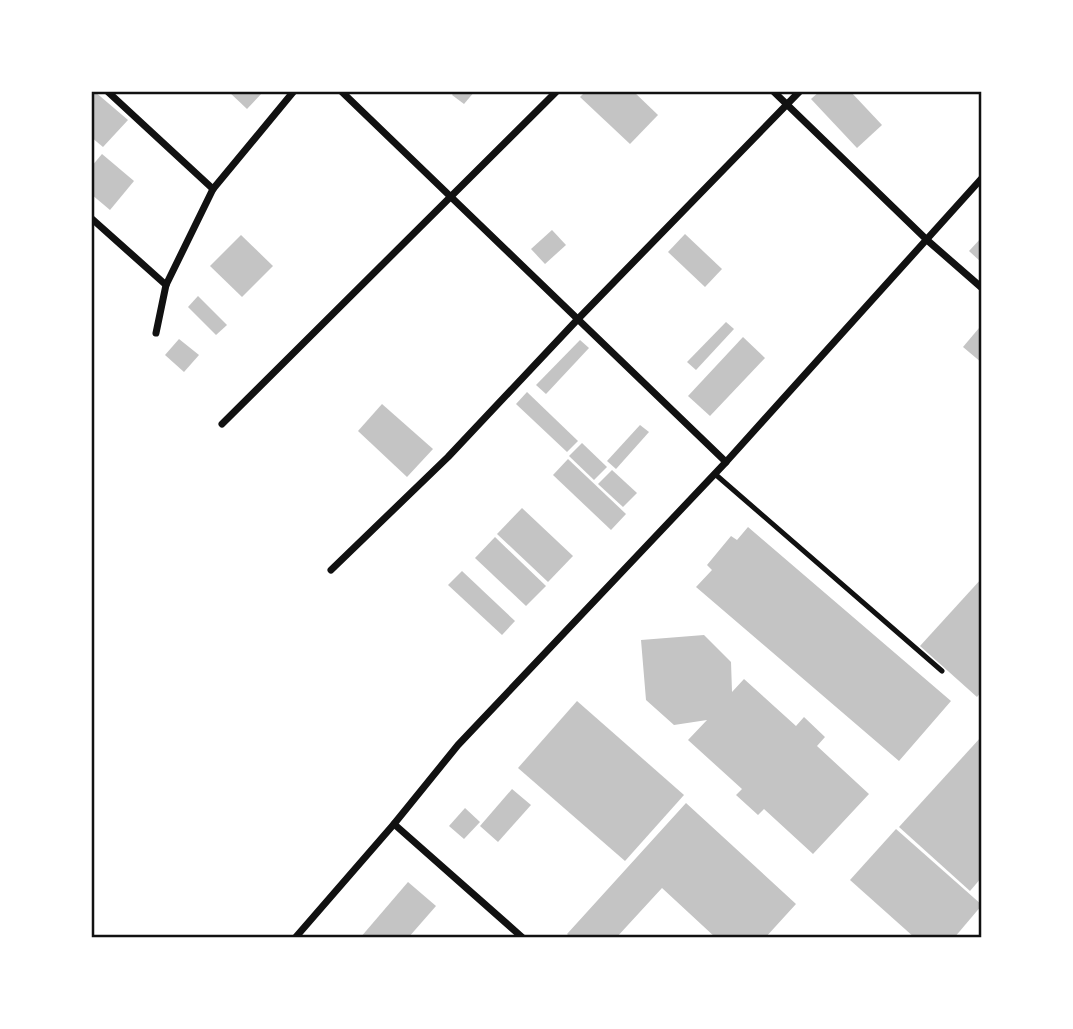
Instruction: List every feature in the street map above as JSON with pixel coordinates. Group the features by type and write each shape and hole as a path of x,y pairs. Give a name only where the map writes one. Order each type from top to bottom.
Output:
{"street":[{"path":"107,91 213,189"},
{"path":"156,333 166,285 213,189 295,91"},
{"path":"341,91 726,462"},
{"path":"222,424 557,91"},
{"path":"773,91 927,240 982,288"},
{"path":"331,570 448,457 800,91"},
{"path":"295,938 458,745 715,474 982,178"},
{"path":"91,218 166,285"},
{"path":"394,824 523,938"}],"lane":[{"path":"715,474 942,671"}],"building":[{"path":"94,91 128,120 103,147 91,137 91,94"},
{"path":"228,91 264,91 247,109"},
{"path":"455,91 475,91 464,104 452,95"},
{"path":"586,91 633,91 658,115 630,144 580,97"},
{"path":"820,91 850,91 882,125 857,148 811,99"},
{"path":"102,154 134,181 110,210 91,194 91,167"},
{"path":"552,230 566,245 545,264 531,249"},
{"path":"685,234 722,269 705,287 668,252"},
{"path":"241,235 273,266 242,297 210,266"},
{"path":"982,237 982,263 969,251"},
{"path":"198,296 227,325 216,335 188,307"},
{"path":"726,322 734,329 696,370 687,362"},
{"path":"979,328 982,331 982,363 963,347"},
{"path":"743,337 765,358 710,416 688,396"},
{"path":"179,339 199,355 184,372 165,355"},
{"path":"580,340 589,348 546,394 536,385"},
{"path":"527,392 578,441 567,452 516,404"},
{"path":"382,404 433,449 407,477 358,431"},
{"path":"640,425 649,432 616,469 607,461"},
{"path":"582,443 607,467 594,480 569,456"},
{"path":"568,459 626,514 611,530 553,475"},
{"path":"612,470 637,493 623,507 598,484"},
{"path":"522,508 573,556 548,582 497,534"},
{"path":"748,527 951,701 899,761 696,587 712,570 707,565 731,536 737,540"},
{"path":"495,537 546,586 526,606 475,558"},
{"path":"462,571 515,621 502,635 448,585"},
{"path":"982,578 982,691 977,697 920,646"},
{"path":"704,635 731,662 732,692 744,679 796,726 804,717 825,737 817,746 869,794 813,854 764,809 758,815 736,795 742,789 688,740 707,720 674,725 646,700 641,640"},
{"path":"577,701 684,795 625,861 518,768"},
{"path":"981,737 982,877 970,891 899,827"},
{"path":"512,789 531,805 498,842 480,826"},
{"path":"686,803 796,904 765,938 716,938 662,888 616,938 571,938 567,934"},
{"path":"465,808 480,822 464,839 449,826"},
{"path":"896,829 982,905 954,938 915,938 850,880"},
{"path":"408,882 436,906 408,938 360,938"}]}
